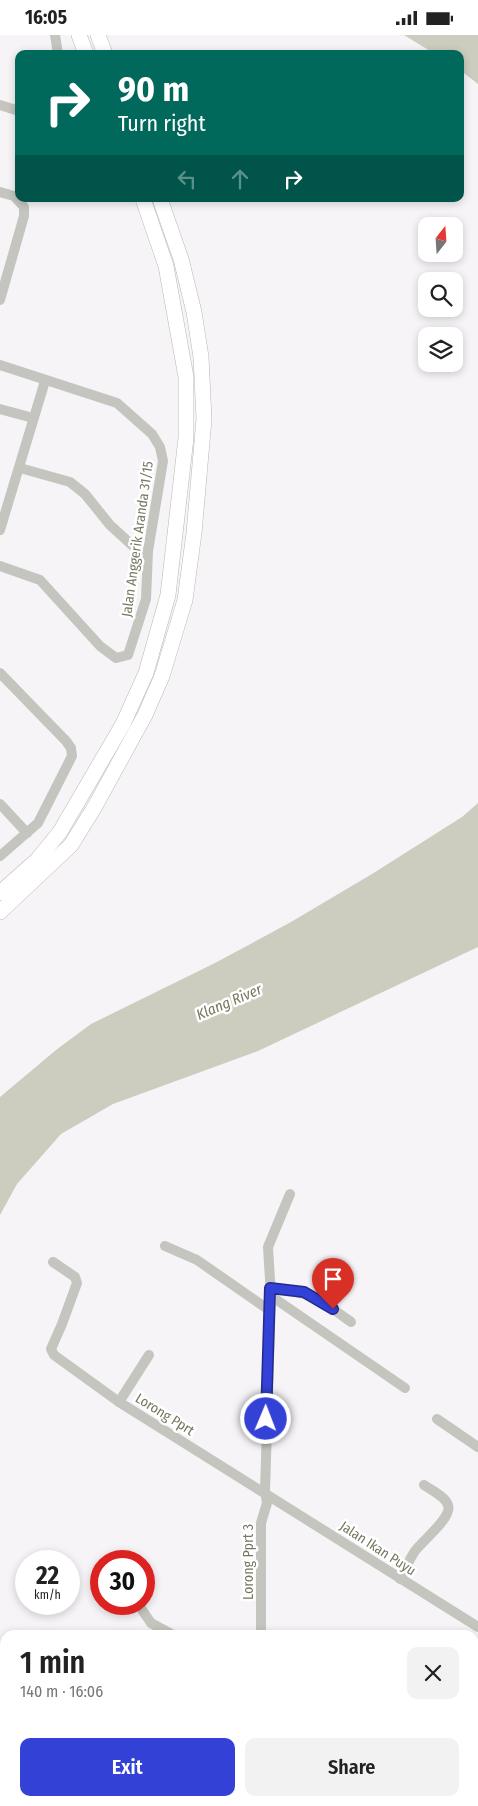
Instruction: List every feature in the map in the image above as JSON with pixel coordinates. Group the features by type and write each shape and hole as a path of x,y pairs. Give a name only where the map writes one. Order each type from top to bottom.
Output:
{"main road":[{"path":"79,35 85,50"},
{"path":"98,35 104,50"},
{"path":"0,893 38,860 60,832 86,790 123,724 146,673 168,595 186,438 186,377 166,266 144,202"},
{"path":"0,912 71,845 94,808 145,715 162,676 185,600 194,533 204,419 201,357 194,312 181,259 161,202"},
{"path":"162,621 178,627"}],"street":[{"path":"55,35 57,50"},
{"path":"0,105 15,110"},
{"path":"0,192 15,197"},
{"path":"0,300 24,216 24,207 19,202"},
{"name":"Jalan Anggerik Aranda 31/15","path":"0,365 117,403 152,433 157,441 163,461 148,551 146,599 128,655 116,658 100,646 40,581 0,566"},
{"path":"0,530 3,510 20,468 45,381"},
{"path":"0,409 33,418"},
{"path":"20,468 70,482 85,494 110,525 133,546 148,551"},
{"path":"0,673 71,748 72,756 38,823 0,856"},
{"path":"0,804 27,833"},
{"name":"Lorong Pprt 3","path":"261,1630 261,1523 267,1503 264,1491 270,1292 268,1247 290,1194"},
{"path":"165,1246 197,1260 269,1310"},
{"name":"Lorong Pprt","path":"53,1262 75,1277 77,1283 51,1349 54,1355 119,1402 264,1491"},
{"path":"270,1292 304,1292 315,1296 351,1322"},
{"path":"270,1292 405,1388"},
{"path":"119,1402 149,1355"},
{"path":"437,1419 478,1447"},
{"path":"400,1579 415,1551 443,1521 449,1510 448,1504 443,1498 424,1485"},
{"name":"Jalan Ikan Puyu","path":"264,1491 478,1627"},
{"path":"146,1615 151,1623 164,1630"}],"water":[{"path":"404,35 478,35 478,84 464,73 464,50 428,50"},
{"name":"Klang River","path":"478,803 478,947 258,1051 113,1104 61,1134 17,1184 0,1215 0,1097 56,1050 91,1024 215,963 291,922 462,817"}],"route":[{"path":"266,1419 270,1288 304,1292 315,1296 333,1309"}]}
